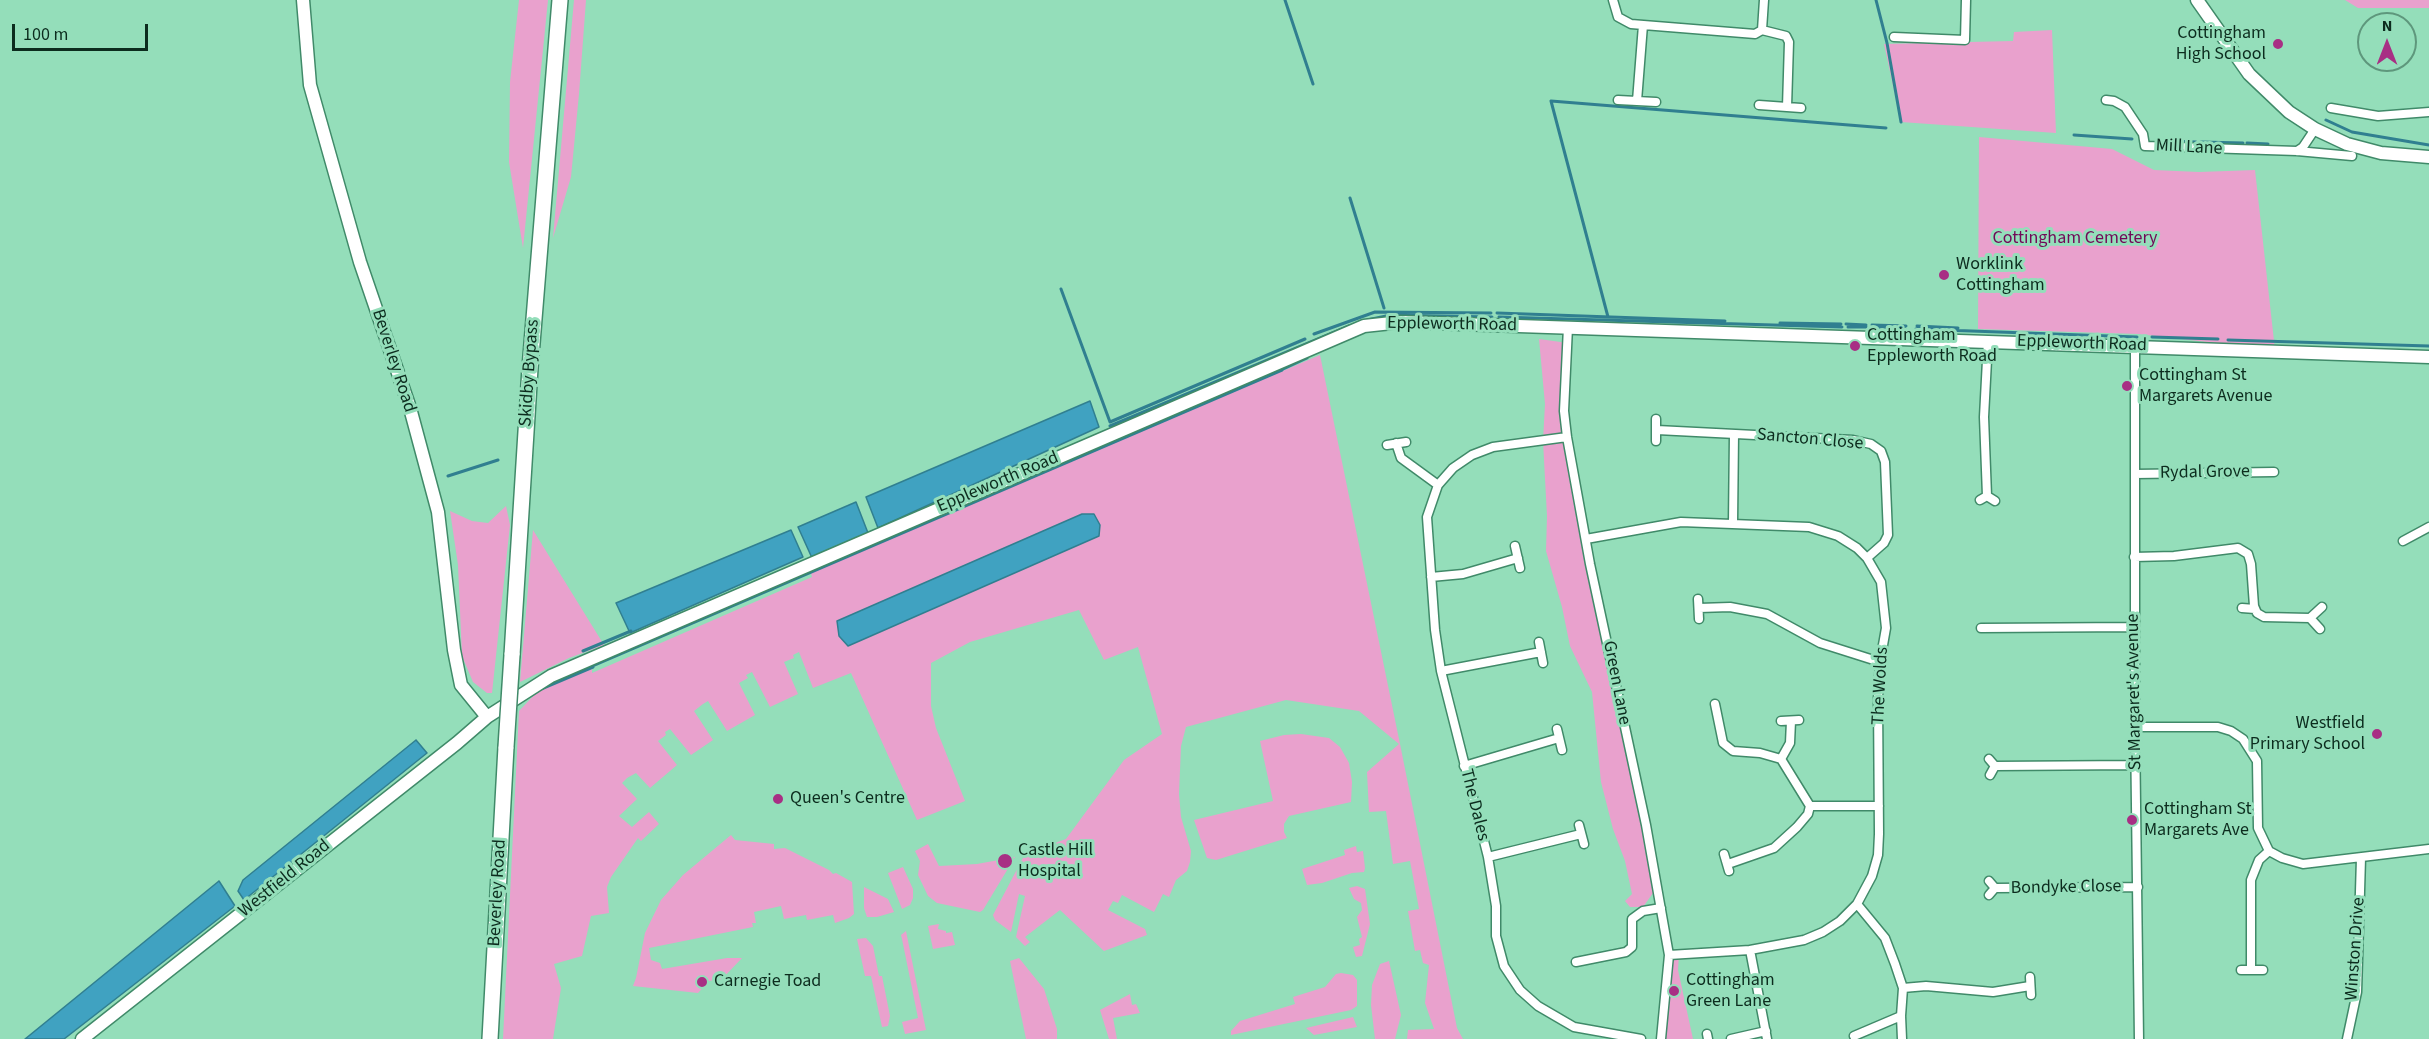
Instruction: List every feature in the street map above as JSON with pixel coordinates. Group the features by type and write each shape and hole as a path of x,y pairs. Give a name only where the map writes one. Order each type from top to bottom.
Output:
{"highway":[{"name":"Skidby Bypass","path":"506,747 529,390 560,0"},
{"name":"Beverley Road","path":"490,1039 506,747"}],"street":[{"name":"Beverley Road","path":"303,0 310,85 360,262 410,408 438,512 454,650 461,685 486,717"},
{"path":"1613,0 1618,17 1630,24 1755,34 1762,30 1786,36 1790,42 1787,107"},
{"path":"1762,30 1764,0"},
{"path":"1894,37 1965,40 1966,0"},
{"path":"2197,0 2249,74 2289,112 2315,129 2364,149 2429,158"},
{"path":"1636,100 1643,25"},
{"path":"1618,99 1656,102"},
{"name":"Mill Lane","path":"2106,100 2114,101 2125,107 2143,134 2145,146 2297,151 2352,156"},
{"path":"1759,105 1801,108"},
{"path":"2331,108 2378,116 2429,112"},
{"path":"2297,151 2303,147 2315,129"},
{"name":"Eppleworth Road","path":"486,717 551,676 1364,326 1401,322 2429,357"},
{"name":"Green Lane","path":"1568,327 1564,411 1567,437 1646,825 1669,955 1661,1039"},
{"path":"1987,499 1984,417 1988,341"},
{"name":"St Margaret's Avenue","path":"2135,346 2134,557 2139,1039"},
{"path":"1656,419 1656,441"},
{"name":"Sancton Close","path":"1657,430 1853,440 1871,444 1881,451 1885,462 1888,536 1884,543 1867,558"},
{"path":"1733,523 1734,434"},
{"path":"1406,442 1391,444 1401,458 1437,484 1453,468 1472,455 1493,447 1567,437"},
{"name":"Rydal Grove","path":"2135,474 2274,472"},
{"name":"The Dales","path":"1437,484 1427,517 1441,671 1488,857 1496,906 1496,936 1504,966 1520,990 1538,1006 1574,1027 1641,1039"},
{"name":"The Wolds","path":"1586,539 1681,522 1809,527 1839,536 1867,558 1881,582 1885,602 1886,628 1880,662 1878,699 1878,855 1872,876 1857,904 1840,921 1823,932 1783,945 1750,951 1669,955"},
{"path":"2403,541 2429,527"},
{"path":"1515,546 1520,568"},
{"path":"2134,557 2174,556 2238,548 2248,554 2251,564 2255,609"},
{"path":"1431,577 1463,574 1518,558"},
{"path":"1699,619 1699,604 1767,614 1820,644 1880,662"},
{"path":"2310,618 2322,606"},
{"path":"2242,609 2255,609 2264,616 2310,618 2320,629"},
{"path":"1981,628 2135,627"},
{"path":"1539,642 1543,663"},
{"path":"1441,671 1541,652"},
{"path":"1713,710 1724,743 1733,750 1760,753 1781,759 1810,806 1808,814 1774,848 1729,868 1724,854"},
{"name":"Westfield Road","path":"82,1039 457,743 486,717"},
{"path":"1781,759 1790,743 1790,721"},
{"path":"2135,727 2218,727 2231,731 2243,739 2257,761 2258,828 2269,851 2283,858 2303,864 2429,849"},
{"path":"1464,766 1558,733 1562,750"},
{"path":"1989,759 1993,771 2136,765"},
{"path":"1810,806 1879,806"},
{"path":"1579,825 1584,844"},
{"path":"1488,857 1581,834"},
{"path":"2251,969 2251,880 2259,860 2269,851"},
{"name":"Winston Drive","path":"2347,1039 2357,992 2361,858"},
{"name":"Bondyke Close","path":"1991,888 2138,887"},
{"path":"1857,904 1885,938 1903,988 1900,1016 1902,1039"},
{"path":"1576,962 1626,952 1632,947 1632,920 1643,911 1661,908"},
{"path":"1731,1039 1766,1035 1750,951"},
{"path":"2241,970 2263,970"},
{"path":"1903,988 1926,986 1993,992 2030,986"},
{"path":"1854,1034 1900,1016"}],"green space":[{"path":"519,0 548,0 523,248 509,162 510,82"},
{"path":"574,0 586,0 579,94 571,177 553,238"},
{"path":"2345,0 2429,0 2429,8 2358,8"},
{"path":"2052,30 2056,133 1901,122 1884,44 2013,41 2014,32"},
{"name":"Cottingham Cemetery","path":"1979,137 2112,149 2154,170 2199,172 2255,170 2275,350 2139,334 1978,329"},
{"path":"1539,339 1568,343 1567,437 1658,886 1643,907 1630,907 1625,901 1632,894 1625,861 1613,829 1601,782 1592,692 1570,646 1546,551 1547,516 1543,441 1545,404"},
{"path":"1320,355 1457,1028 1463,1039 1407,1039 1408,1030 1434,1029 1425,1003 1429,965 1423,963 1420,950 1415,951 1408,911 1419,909 1410,861 1393,864 1386,811 1369,812 1367,772 1399,744 1359,711 1286,700 1186,727 1181,746 1179,794 1181,817 1191,851 1187,871 1176,880 1169,897 1163,894 1154,912 1122,895 1118,903 1113,901 1108,910 1145,929 1147,935 1104,951 1060,910 1025,937 1030,942 1025,946 1016,937 1025,896 1019,894 1011,932 995,920 993,915 1025,854 1066,839 1124,760 1162,734 1138,647 1104,660 1079,610 970,642 931,663 931,706 936,728 965,801 917,820 851,673 813,688 799,652 793,655 794,658 784,662 798,694 770,707 752,672 746,675 748,678 739,683 755,715 727,731 708,701 703,704 694,711 713,740 691,755 670,729 665,732 666,735 658,741 677,765 650,788 636,773 627,778 622,783 637,799 619,816 632,827 649,812 659,824 641,841 638,838 611,877 607,887 609,913 591,916 582,956 554,964 561,988 553,1039 503,1039 519,711 540,689 592,666 592,673 812,577 811,573"},
{"path":"506,506 510,525 492,693 487,693 473,682 462,656 458,565 450,511 472,521 488,523"},
{"path":"533,530 604,645 569,658 520,682"},
{"path":"1301,734 1329,738 1340,747 1349,763 1352,782 1351,802 1289,816 1284,824 1287,838 1216,860 1207,858 1194,820 1273,801 1260,741 1284,735"},
{"path":"731,835 735,840 774,844 774,849 785,848 852,882 854,914 835,923 833,915 807,920 806,915 784,919 781,906 754,912 756,923 752,923 753,927 649,948 651,960 660,963 662,969 727,958 742,958 722,979 709,981 698,993 633,986 645,933 661,900 683,875"},
{"path":"928,844 939,866 977,864 1015,857 980,912 937,903 928,896 918,875 920,861 915,851"},
{"path":"1356,846 1357,852 1363,851 1364,872 1307,885 1302,869 1345,855 1344,850"},
{"path":"903,867 913,889 913,898 910,905 902,909 888,873"},
{"path":"1357,886 1365,889 1370,924 1362,956 1356,957 1353,947 1360,945 1359,939 1362,937 1357,917 1362,910 1361,903 1354,899 1349,888"},
{"path":"864,887 888,899 894,912 877,917 867,917 864,908"},
{"path":"939,924 938,929 946,933 952,932 955,945 933,949 928,926"},
{"path":"906,931 926,1030 905,1034 902,1022 918,1018 901,935"},
{"path":"866,938 873,946 879,976 882,976 890,1016 888,1026 882,1027 871,976 865,976 857,939"},
{"path":"1679,954 1678,970 1693,1039 1661,1039 1669,955"},
{"path":"1019,958 1044,989 1057,1029 1057,1039 1026,1039 1010,961"},
{"path":"1389,961 1401,1015 1395,1039 1375,1039 1371,1005 1372,985 1380,964"},
{"path":"1336,974 1353,975 1357,980 1357,1006 1351,1010 1231,1035 1231,1031 1240,1021 1295,1004 1293,997 1325,987"},
{"path":"1130,994 1132,1005 1136,1004 1140,1013 1113,1018 1117,1039 1109,1039 1100,1010"},
{"path":"1353,1017 1357,1027 1314,1035 1306,1028"}],"water":[{"path":"1090,401 1099,427 878,528 866,497"},
{"path":"856,502 868,533 812,558 798,527"},
{"path":"1082,514 1094,514 1100,525 1099,536 848,646 839,636 837,621"},
{"path":"791,530 803,557 630,633 616,603"},
{"path":"416,740 427,753 244,900 238,891 243,880"},
{"path":"219,881 235,906 64,1039 25,1039"}],"waterway":[{"path":"1285,0 1313,84"},
{"path":"1876,0 1887,43 1901,122"},
{"path":"1608,317 1551,101 1886,128"},
{"path":"2326,120 2352,132 2429,145"},
{"path":"2074,135 2132,139"},
{"path":"2166,141 2196,142"},
{"path":"2201,142 2243,143"},
{"path":"2247,143 2268,144"},
{"path":"1350,198 1384,308"},
{"path":"1061,289 1110,422 1305,339"},
{"path":"1314,334 1375,312 1491,313"},
{"path":"1497,313 1725,321"},
{"path":"1367,320 1391,315 1492,317"},
{"path":"1499,317 1842,327"},
{"path":"1780,323 1841,324"},
{"path":"1846,324 1866,325"},
{"path":"1872,325 1906,326"},
{"path":"1110,426 1349,326"},
{"path":"1917,326 1958,328"},
{"path":"1848,327 1866,327"},
{"path":"1871,328 1905,329"},
{"path":"1916,329 2137,337"},
{"path":"2152,337 2218,339"},
{"path":"2228,340 2429,346"},
{"path":"1281,370 1307,358"},
{"path":"592,666 1282,370"},
{"path":"448,476 498,460"},
{"path":"583,651 631,631"},
{"path":"541,689 593,667"}],"place":[{"name":"Cottingham High School","path":"2278,44"},
{"name":"Worklink Cottingham","path":"1944,275"},
{"name":"Cottingham Eppleworth Road","path":"1855,346"},
{"name":"Cottingham St Margarets Avenue","path":"2127,386"},
{"name":"Westfield Primary School","path":"2377,734"},
{"name":"Queen's Centre","path":"778,799"},
{"name":"Cottingham St Margarets Ave","path":"2132,820"},
{"name":"Castle Hill Hospital","path":"1005,861"},
{"name":"Carnegie Toad","path":"702,982"},
{"name":"Cottingham Green Lane","path":"1674,991"}]}
